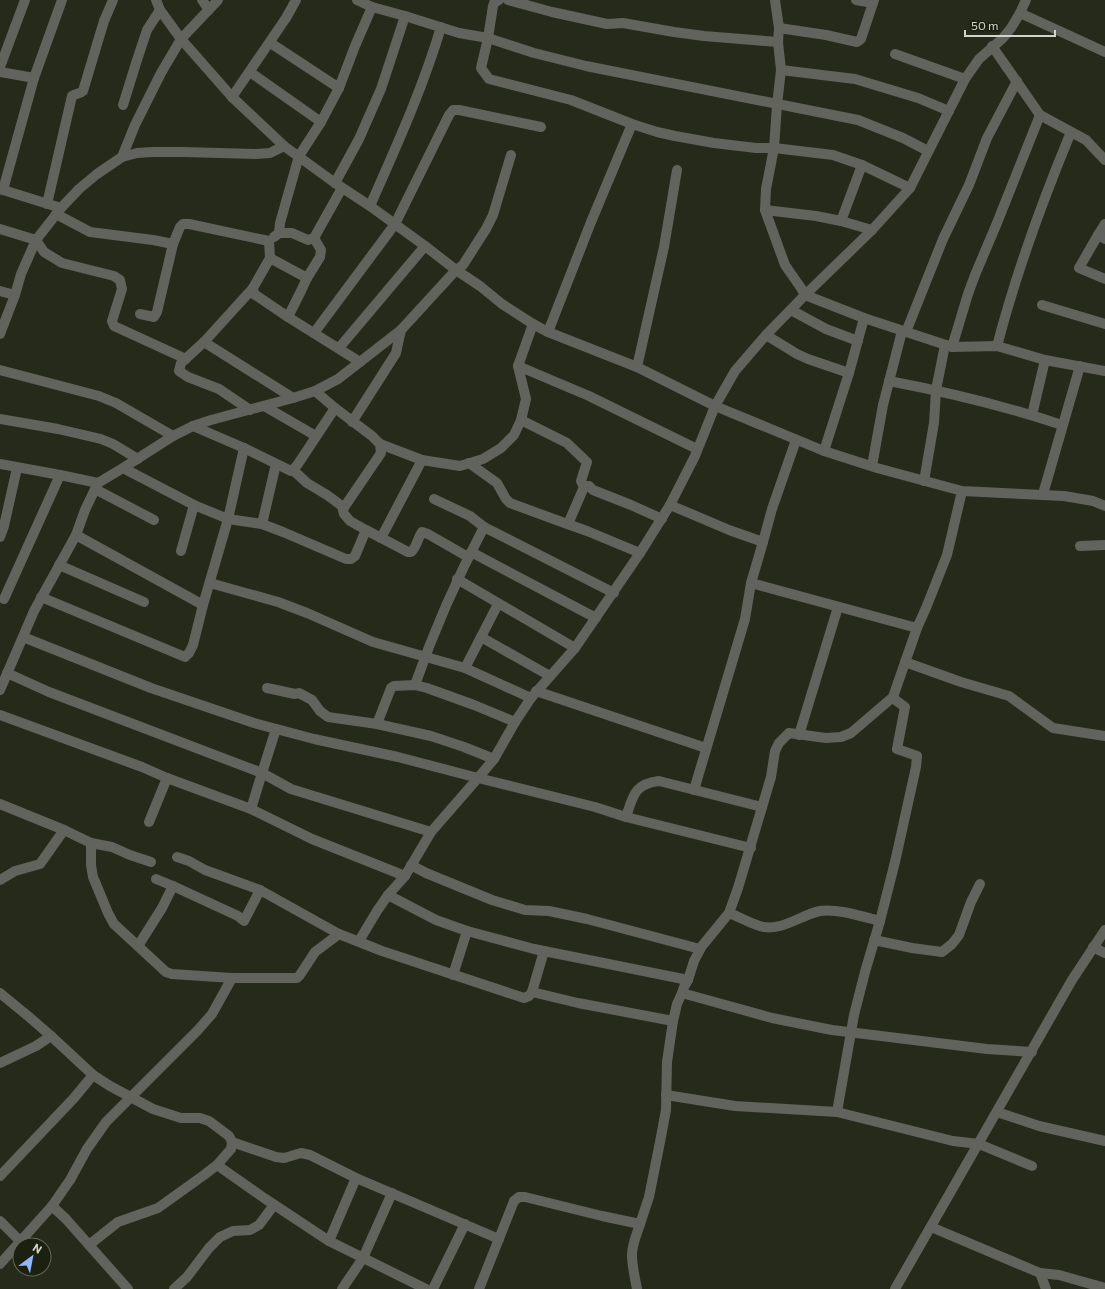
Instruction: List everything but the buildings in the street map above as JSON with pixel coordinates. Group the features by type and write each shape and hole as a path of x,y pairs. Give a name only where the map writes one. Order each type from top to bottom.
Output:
{"street":[{"path":"0,67 24,0"},
{"path":"62,0 34,78 2,189 47,204 90,232 173,244"},
{"path":"47,204 72,96 74,94 81,93 82,91 104,21 113,0"},
{"path":"156,0 160,10 181,39 232,97 284,146 338,186 395,224 456,270 480,286 502,304 548,332 637,367 715,406 796,440 824,451 872,466 962,491 1064,496 1093,501 1105,506"},
{"path":"202,0 209,10"},
{"path":"122,157 135,125 161,73 181,39 218,0"},
{"path":"232,97 269,44 296,0"},
{"path":"357,0 372,7 441,27 488,38 534,53 586,66 858,120 902,138 928,151"},
{"path":"499,0 493,6 481,68 489,79 571,100 632,124 663,134 714,143 833,155 862,165 910,188"},
{"path":"508,0 552,12 607,24 623,23 704,36 778,42"},
{"path":"775,0 779,28 778,42 781,70 774,148 766,189 765,210 785,265 805,296 904,332 949,346 997,346 1045,360 1105,371"},
{"path":"779,28 826,35 857,42 862,39 873,1 856,0"},
{"path":"359,941 388,895 404,876 431,832 494,759 515,722 534,694 574,648 640,554 670,506 686,475 715,406 735,371 766,335 872,230 910,188 965,79 979,59 1011,28 1026,0"},
{"path":"279,233 280,223 299,156 321,122 339,88 372,7"},
{"path":"123,105 147,30 160,10"},
{"path":"1020,13 1105,52"},
{"path":"140,314 154,317 157,312 173,244 180,227 183,224 269,241 279,233 292,233 308,240 314,238 381,89 405,16"},
{"path":"370,206 412,108 432,56 441,27"},
{"path":"269,44 272,44 339,88"},
{"path":"992,46 1040,116 1086,140 1105,160"},
{"path":"895,54 965,79"},
{"path":"781,70 855,79 918,98 949,111"},
{"path":"0,72 34,78"},
{"path":"250,72 321,122"},
{"path":"872,466 889,381 904,332 943,239 969,185 987,138 1017,81"},
{"path":"314,333 395,224 449,115 453,110 541,127"},
{"path":"924,481 934,423 936,390 949,346 975,275 1040,116"},
{"path":"548,332 591,222 632,124"},
{"path":"997,346 1024,254 1071,132"},
{"path":"0,334 15,295 21,274 36,240 58,211 79,189 97,174 122,157 137,153 168,152 256,154 270,153 284,146"},
{"path":"0,690 41,597 76,535 96,486 173,436 193,426 293,398 315,390 338,378 401,330 456,270 463,265 493,215 511,155"},
{"path":"841,221 862,165"},
{"path":"637,367 664,247 677,170"},
{"path":"765,210 816,216 841,221 872,230"},
{"path":"1105,224 1102,237 1079,268 1105,279"},
{"path":"0,229 36,240 44,252 62,263 114,276 120,280 122,289 112,321 114,326 186,359"},
{"path":"288,317 307,278 320,257 321,250 314,238"},
{"path":"250,410 219,389 188,377 179,371 181,363 204,342 253,288 270,258 269,241"},
{"path":"338,348 425,246"},
{"path":"270,258 307,278"},
{"path":"253,288 254,294 360,362"},
{"path":"0,292 15,295"},
{"path":"1042,305 1105,324"},
{"path":"791,310 826,328 858,341"},
{"path":"824,451 849,373 864,318"},
{"path":"315,390 380,444 422,460 460,466 483,459 501,448 514,435 521,420 526,400 518,366 533,324"},
{"path":"352,422 396,353 401,330"},
{"path":"766,335 797,354 849,373"},
{"path":"204,342 293,398"},
{"path":"1032,415 1045,360"},
{"path":"518,366 588,396 697,449"},
{"path":"1043,494 1080,366"},
{"path":"0,370 99,396 116,403 173,436"},
{"path":"889,381 936,390 1032,415 1062,425"},
{"path":"264,406 316,436"},
{"path":"294,470 335,408"},
{"path":"0,419 58,429 101,440 113,444 138,459"},
{"path":"521,420 567,443 586,462 581,481 584,487 568,524"},
{"path":"193,426 244,448 291,471 294,470 307,483 342,506 344,514 350,521 408,552 415,549 418,538 422,532 428,534 596,618"},
{"path":"694,790 745,619 751,582 772,509 796,440"},
{"path":"343,509 381,453 380,444"},
{"path":"41,597 185,657 193,645 228,519 244,448"},
{"path":"381,538 422,460"},
{"path":"469,463 497,482 506,499 510,503 587,531 640,554"},
{"path":"0,464 60,475 96,486 154,520"},
{"path":"262,524 276,464"},
{"path":"0,537 4,526 17,468"},
{"path":"123,468 194,505 228,519 262,524 346,559 351,559 356,556 366,530"},
{"path":"4,599 60,475"},
{"path":"584,487 588,486 593,490 632,505 662,519"},
{"path":"638,1289 632,1263 632,1253 652,1184 666,1110 667,1062 677,1004 700,949 730,913 771,777 775,751 779,743 789,733 826,738 851,733 893,697 917,628 947,555 962,491"},
{"path":"434,499 470,516 484,527 614,593"},
{"path":"181,551 194,505"},
{"path":"670,506 763,542"},
{"path":"415,685 425,656 457,579 484,527"},
{"path":"76,535 203,605"},
{"path":"1080,546 1105,545"},
{"path":"59,565 144,602"},
{"path":"457,579 574,648"},
{"path":"751,582 917,628"},
{"path":"210,583 278,602 373,642 465,668 534,694 706,748"},
{"path":"465,668 498,604"},
{"path":"800,735 838,607"},
{"path":"23,637 190,702 254,724 398,757 750,848"},
{"path":"481,637 550,676"},
{"path":"905,662 962,682 1009,696 1054,728 1105,736"},
{"path":"7,673 49,692 262,773 291,789 431,832"},
{"path":"377,724 391,688 394,686 415,685 444,694 515,722"},
{"path":"267,688 295,694 299,693 312,700 320,711 328,716 377,724 431,736 494,759"},
{"path":"836,1112 850,1031 900,841 917,761 917,756 897,749 905,707 893,697"},
{"path":"0,715 251,809 312,839 404,876"},
{"path":"251,809 276,729"},
{"path":"149,822 167,778"},
{"path":"626,817 633,796 641,786 649,782 659,781 762,807"},
{"path":"0,804 64,830 91,843 112,847 151,862"},
{"path":"0,880 15,871 40,864 64,830"},
{"path":"91,843 91,865 93,877 114,924 166,972 172,974 232,978 297,978 314,952 340,934"},
{"path":"177,857 189,861 205,870 260,890 340,934 382,951 524,998 529,996 532,992 544,951"},
{"path":"411,865 426,873 492,900 525,910 549,911 564,914 700,949"},
{"path":"156,880 173,886 238,916 244,921 260,890"},
{"path":"874,940 912,948 942,952 959,936 971,902 980,884"},
{"path":"138,946 162,908 173,886"},
{"path":"388,895 436,920 467,932 544,951 688,980"},
{"path":"730,913 763,926 772,927 781,926 820,911 844,912 880,921"},
{"path":"896,1289 1072,980 1105,930"},
{"path":"453,975 467,932"},
{"path":"1094,947 1105,953"},
{"path":"25,1237 52,1206 70,1180 87,1149 106,1122 198,1030 212,1014 232,978"},
{"path":"532,992 578,1003 673,1021"},
{"path":"0,993 93,1074 110,1086 153,1109 181,1118 200,1118 209,1122 229,1136 232,1142 231,1149 217,1165 204,1176 158,1208 118,1222 89,1245"},
{"path":"682,993 772,1018 832,1030 987,1049 1032,1052"},
{"path":"0,1064 36,1046 51,1036"},
{"path":"0,1176 74,1098 93,1074"},
{"path":"666,1095 735,1106 836,1112 953,1141 979,1144 1032,1166"},
{"path":"998,1112 1039,1126 1105,1141"},
{"path":"232,1142 276,1157 284,1158 301,1153 310,1155 356,1178 499,1239"},
{"path":"217,1165 329,1241 426,1289"},
{"path":"329,1241 356,1178"},
{"path":"342,1289 363,1258 392,1193"},
{"path":"479,1289 514,1201 519,1197 525,1197 595,1215 640,1224"},
{"path":"174,1289 187,1277 209,1248 220,1237 233,1232 250,1230 259,1225 274,1205"},
{"path":"52,1206 128,1289"},
{"path":"0,1221 16,1237"},
{"path":"433,1289 465,1224"},
{"path":"931,1227 1040,1273 1059,1275 1105,1288"},
{"path":"0,1264 12,1251"},
{"path":"1040,1273 1046,1289"}]}
